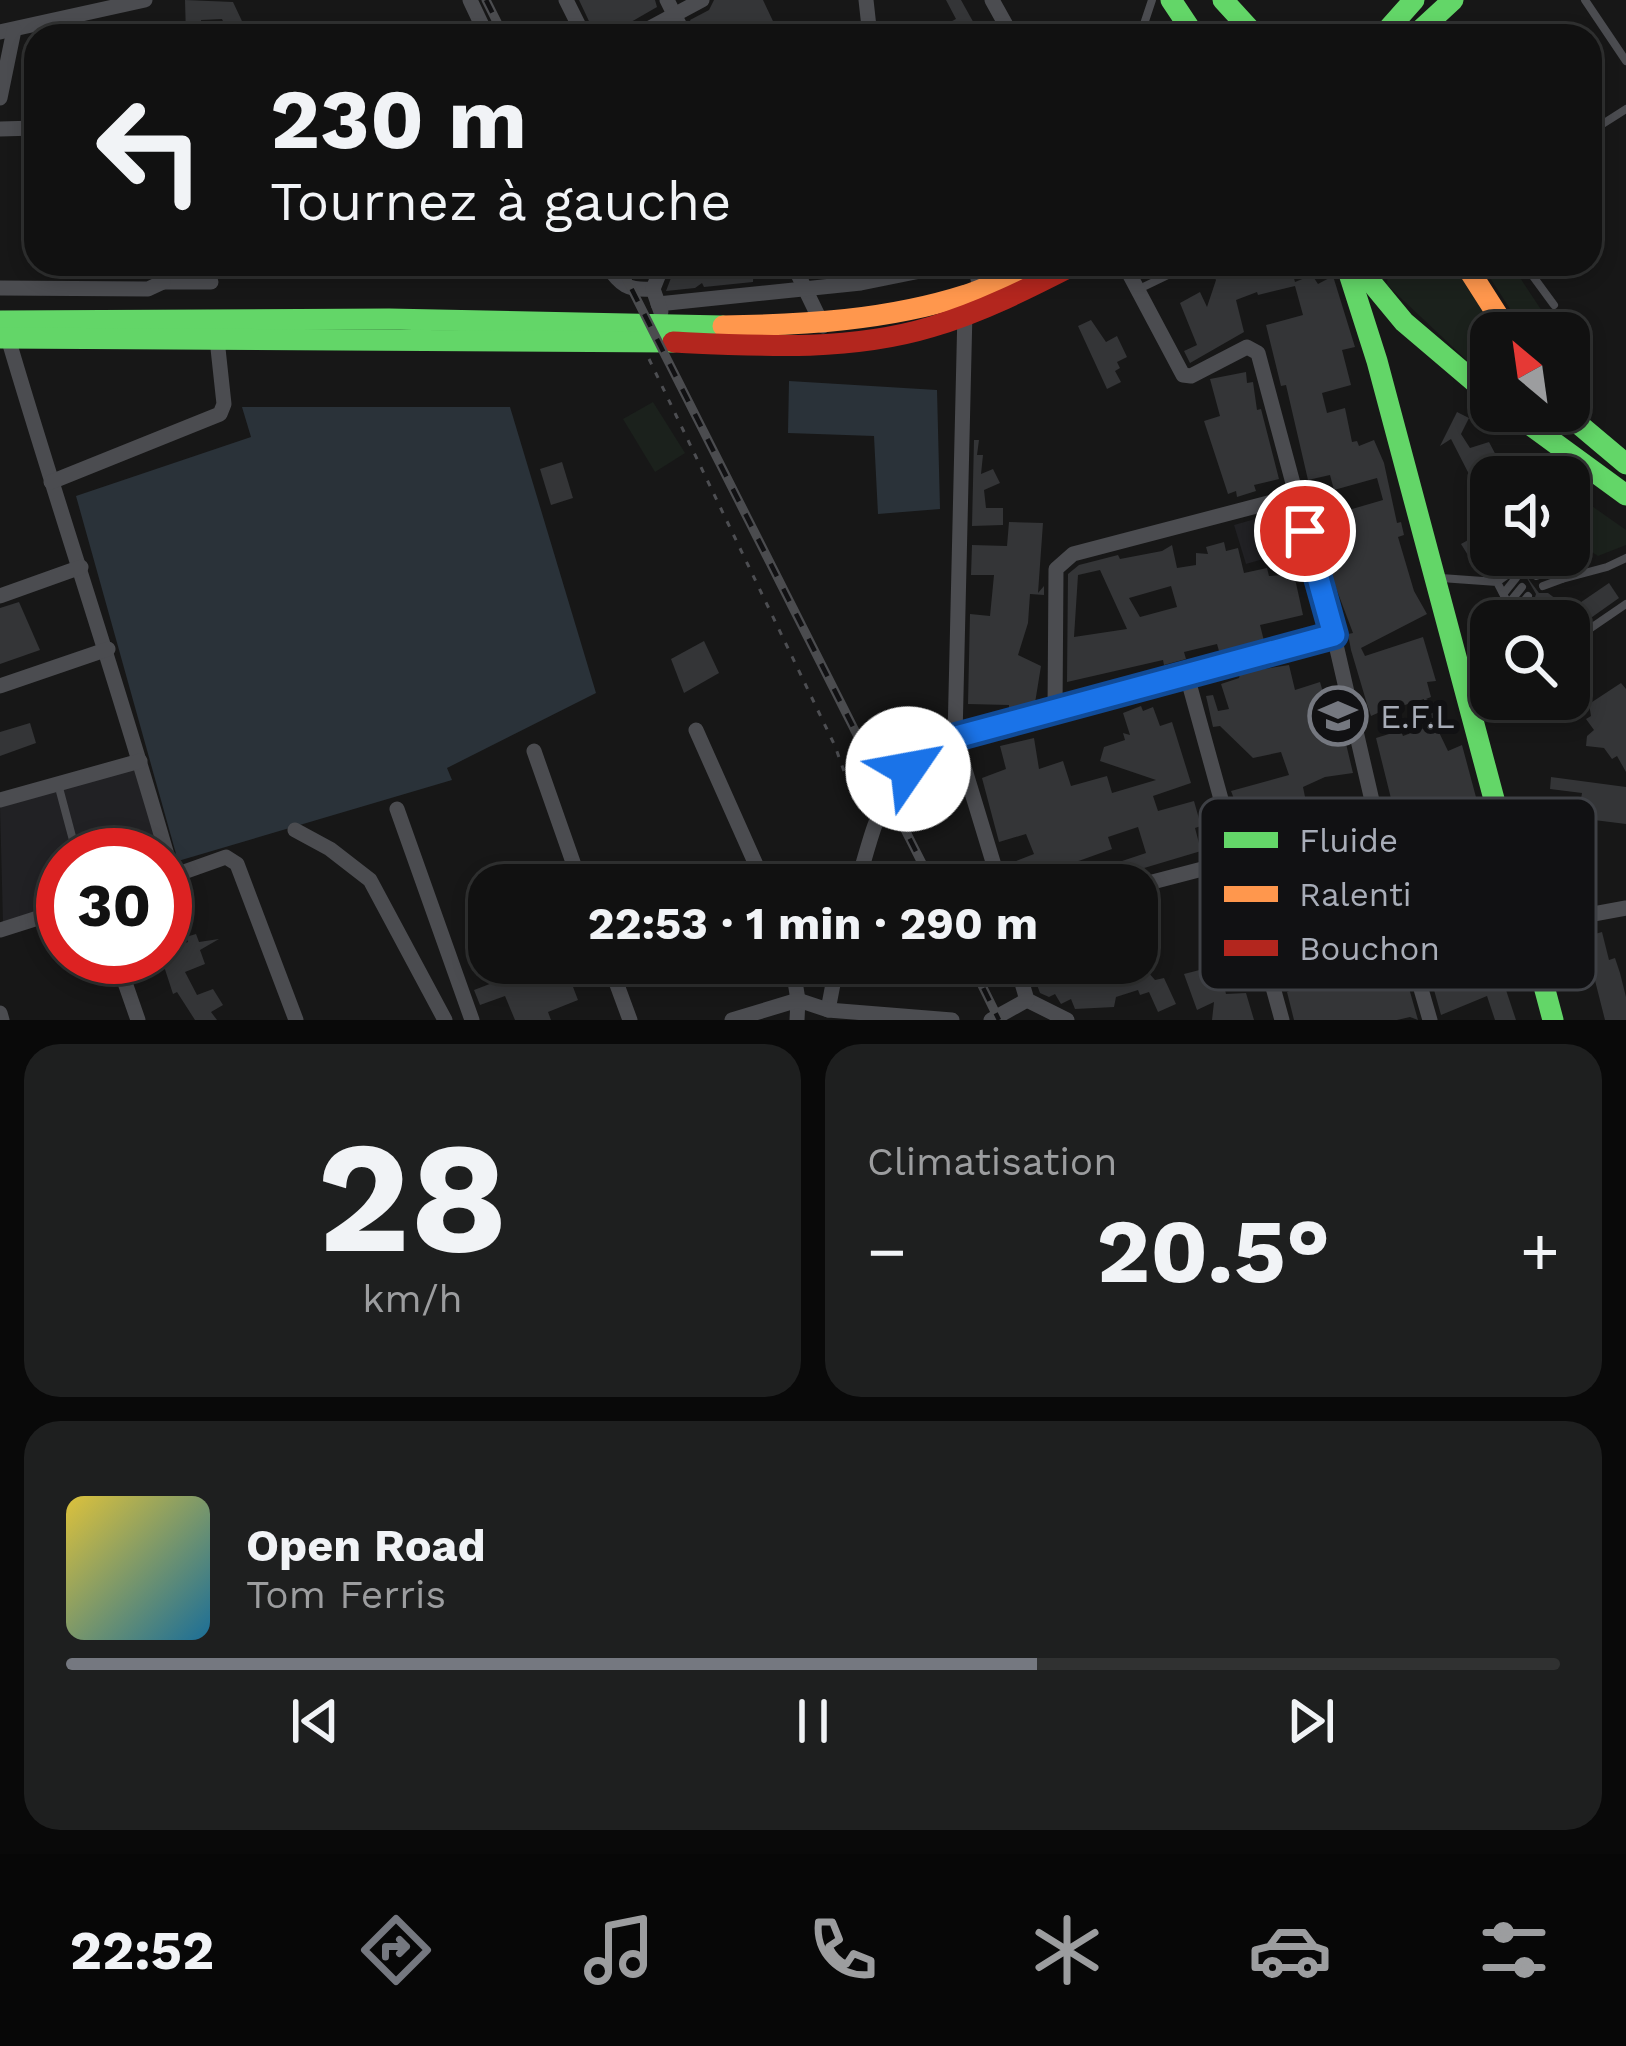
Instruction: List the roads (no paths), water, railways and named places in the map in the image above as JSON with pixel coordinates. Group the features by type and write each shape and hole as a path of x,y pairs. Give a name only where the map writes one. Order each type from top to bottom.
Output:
{"main road":[{"path":"1223,0 1245,24"},
{"path":"1393,24 1414,0"},
{"path":"1427,24 1453,0"},
{"path":"3,332 216,330 443,320 667,334 747,347 830,343 895,334 1014,276"},
{"path":"216,330 641,341 667,334 820,321 970,300 1041,276"},
{"path":"1350,276 1377,361 1494,798"},
{"path":"1365,276 1424,341 1470,379"},
{"path":"1377,361 1372,323 1378,276"},
{"path":"1472,276 1495,312"},
{"path":"1538,432 1570,456"},
{"path":"1589,432 1626,464"},
{"path":"1590,470 1626,494"},
{"path":"1545,990 1553,1020"}],"street":[{"path":"33,24 99,6 145,0"},
{"path":"670,7 701,0"},
{"path":"0,98 7,31"},
{"path":"163,276 163,282"},
{"path":"615,276 632,290 656,297 806,289 901,276"},
{"path":"660,276 656,297 667,334"},
{"path":"800,276 830,343"},
{"path":"973,276 956,591 956,737 994,864"},
{"path":"1131,276 1184,375 1191,376 1247,347 1256,350 1334,635 1371,798"},
{"path":"0,288 148,289 163,282 211,282"},
{"path":"51,482 220,414 224,404 216,330"},
{"path":"3,332 108,649 157,828"},
{"path":"1055,711 1056,569 1060,562 1073,554 1295,496"},
{"path":"0,596 81,567"},
{"path":"862,864 888,793 908,769 956,737 1334,635"},
{"path":"0,686 108,649"},
{"path":"1187,676 1221,798"},
{"path":"696,730 756,864"},
{"path":"533,751 573,864"},
{"path":"0,800 140,761"},
{"path":"397,809 472,1020"},
{"path":"295,830 330,849 370,880 446,1020"},
{"path":"192,869 226,857 237,864 296,1020"},
{"path":"1158,881 1200,870"},
{"path":"1596,914 1626,908"},
{"path":"0,930 36,919"},
{"path":"125,984 137,1020"},
{"path":"617,984 630,1020"},
{"path":"795,984 797,1020"},
{"path":"828,1010 833,984"},
{"path":"1022,984 1027,1000 1067,1020"},
{"path":"1274,990 1282,1020"},
{"path":"1421,990 1430,1020"},
{"path":"732,1020 798,1000 828,1010 952,1020"},
{"path":"991,1020 1027,1000"}],"lane":[{"path":"1602,25 1626,61"},
{"path":"1138,290 1167,276"},
{"path":"1533,276 1554,305"},
{"path":"1543,586 1626,558"},
{"path":"1435,578 1497,582 1505,576"},
{"path":"1497,582 1508,600"},
{"path":"1504,592 1519,582 1510,600"},
{"path":"1526,600 1528,596"},
{"path":"1590,629 1626,604"},
{"path":"58,784 70,828"}],"railway":[{"path":"486,0 498,24"},
{"path":"625,276 922,864"},
{"path":"981,984 999,1020"}],"place":[{"name":"E.F.L","path":"1338,716"}]}
